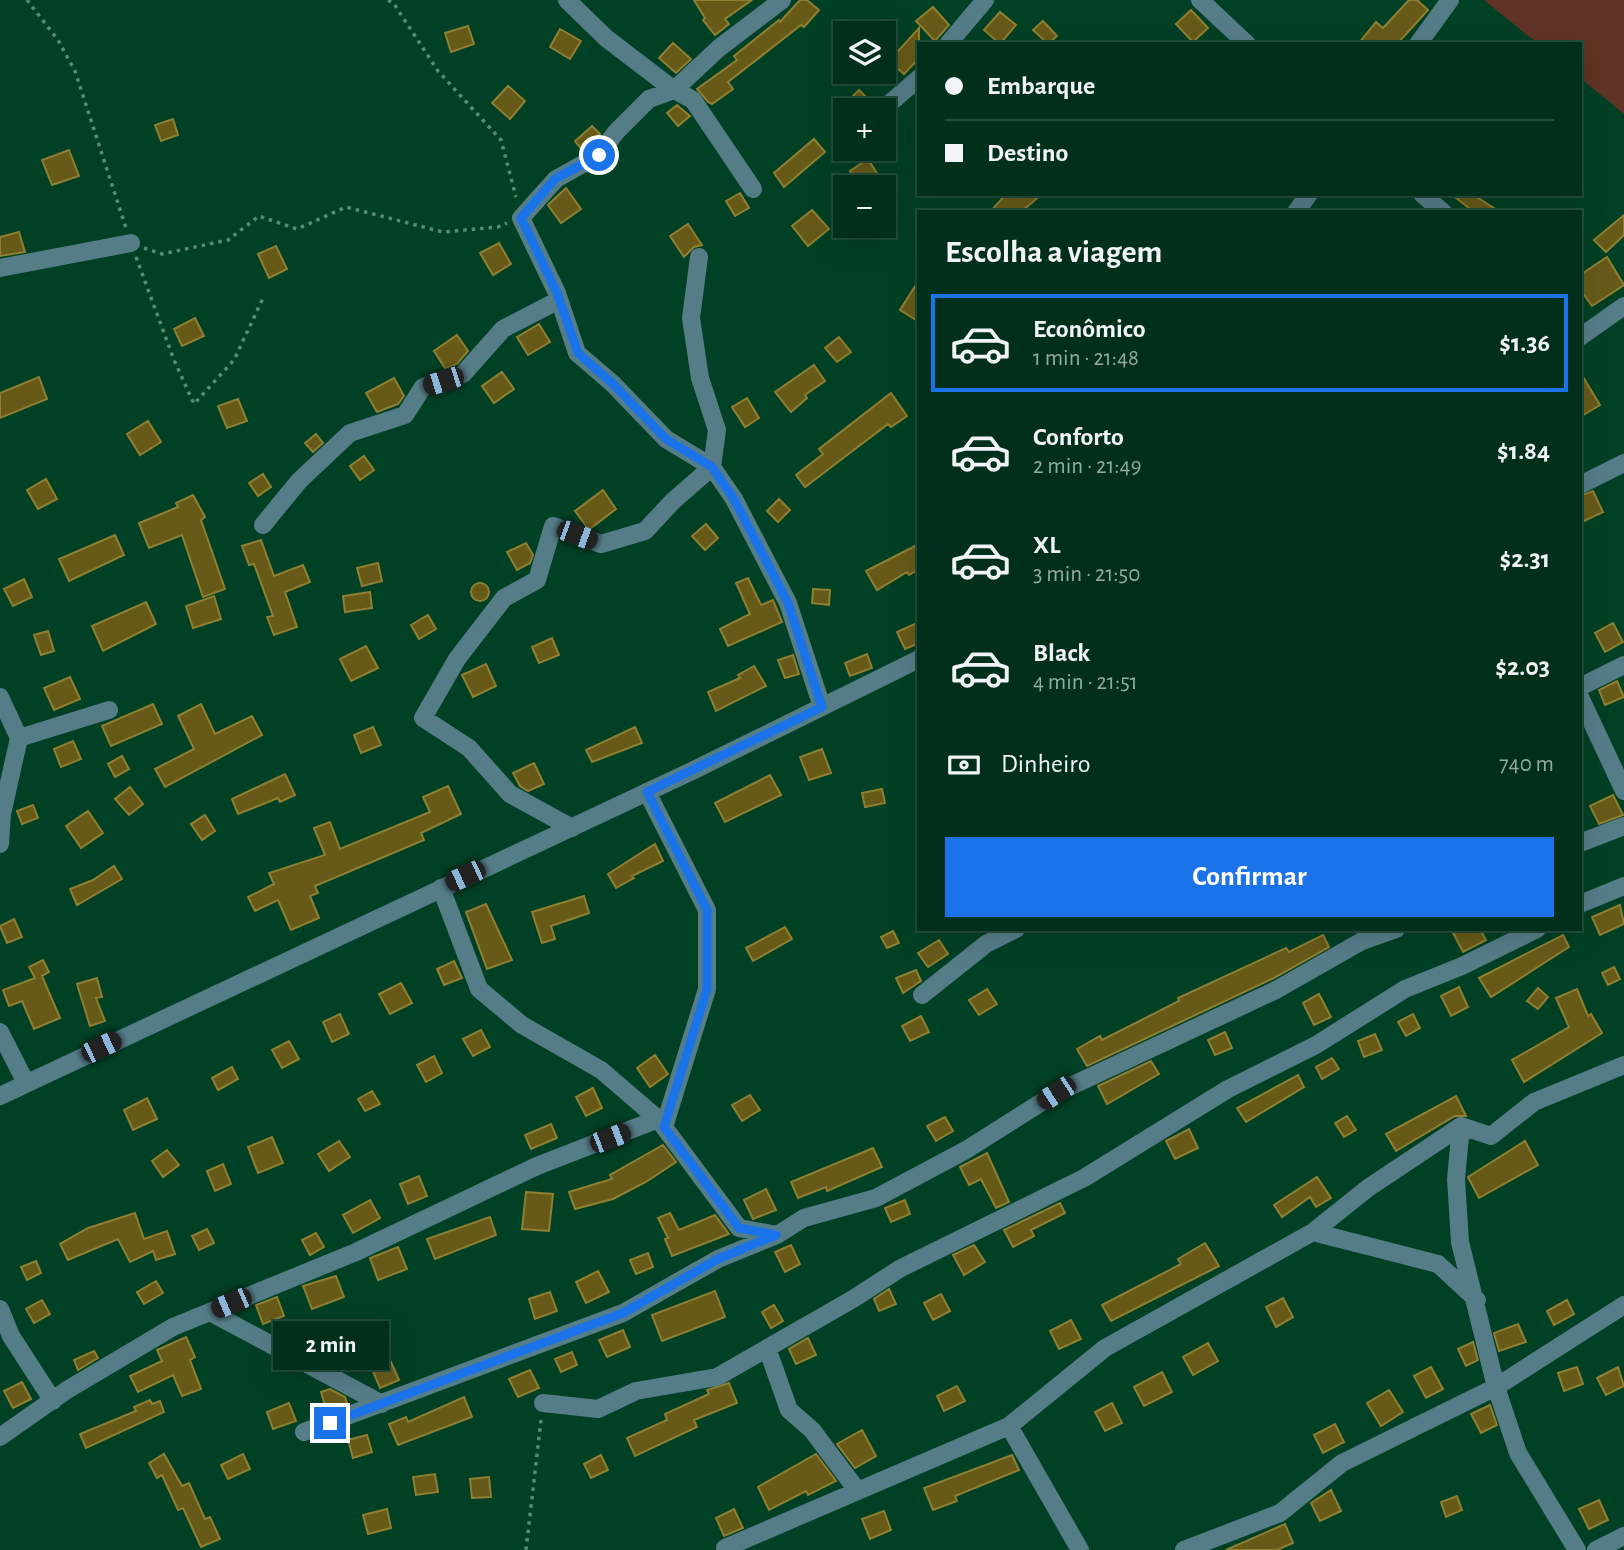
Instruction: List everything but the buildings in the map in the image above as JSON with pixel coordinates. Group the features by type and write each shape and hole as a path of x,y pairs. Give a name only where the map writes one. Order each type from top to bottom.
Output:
{"street":[{"path":"567,0 606,38 674,90 693,100 753,189"},
{"path":"782,0 719,48 674,90 649,99 616,132 599,155 555,179 521,218 559,300 578,353 613,384 666,439 712,467 734,499 788,603 822,707"},
{"path":"950,42 985,0"},
{"path":"1200,0 1245,42"},
{"path":"1419,42 1450,0"},
{"path":"896,98 917,80"},
{"path":"1424,196 1441,210"},
{"path":"0,268 131,243"},
{"path":"572,828 510,794 469,748 423,718 457,659 504,598 537,580 553,526 601,544 645,531 673,501 712,467 717,430 700,378 691,318 699,257"},
{"path":"263,525 299,481 350,433 405,415 423,387 463,374 503,329 559,300"},
{"path":"1582,336 1622,312"},
{"path":"1582,484 1624,463"},
{"path":"0,1096 572,828 917,660"},
{"path":"1582,686 1624,665"},
{"path":"0,697 19,738 2,814 0,844"},
{"path":"1582,701 1624,791"},
{"path":"19,738 109,710"},
{"path":"647,792 707,910 707,989 661,1123"},
{"path":"1582,843 1624,827"},
{"path":"1582,903 1595,895 1624,886"},
{"path":"440,888 479,989 522,1025 601,1070 661,1123 739,1228 776,1235"},
{"path":"922,995 986,944 1012,931"},
{"path":"304,1432 623,1313 718,1259 776,1235 804,1218 876,1198 966,1150 1056,1093 1276,989 1362,941 1390,931"},
{"path":"543,1404 598,1409 636,1391 717,1377 901,1268 1084,1178 1228,1089 1316,1045 1405,989 1462,966 1533,931"},
{"path":"0,1032 26,1083"},
{"path":"1461,1126 1491,1136 1534,1102 1624,1065"},
{"path":"0,1437 173,1327 356,1252 537,1166 661,1123"},
{"path":"725,1548 1009,1426 1105,1348 1313,1232 1368,1188 1461,1126"},
{"path":"1461,1126 1456,1179 1460,1241 1477,1300 1496,1387 1518,1453 1577,1550"},
{"path":"1313,1232 1438,1264 1477,1300"},
{"path":"1184,1550 1280,1513 1342,1463 1496,1387 1624,1305"},
{"path":"0,1308 11,1336 53,1401"},
{"path":"210,1311 382,1404"},
{"path":"767,1348 789,1410 812,1430 857,1490"},
{"path":"1009,1426 1080,1550"},
{"path":"1596,1550 1624,1536"}],"path":[{"path":"27,0 58,40 75,71 110,170 131,243 174,360 194,404 234,360 264,296"},
{"path":"131,243 162,254 228,240 259,216 297,229 346,207 443,232 498,227 521,218 501,140 438,71 394,4 388,0"},
{"path":"526,1550 543,1404"}],"shaded area":[{"path":"1484,0 1624,0 1624,114 1582,80 1582,42 1536,42"}],"route":[{"path":"330,1423 623,1313 718,1259 776,1235 739,1228 664,1127 707,989 707,910 647,792 822,707 788,603 734,499 712,467 666,439 613,384 578,353 557,293 521,218 555,179 599,155"}]}
